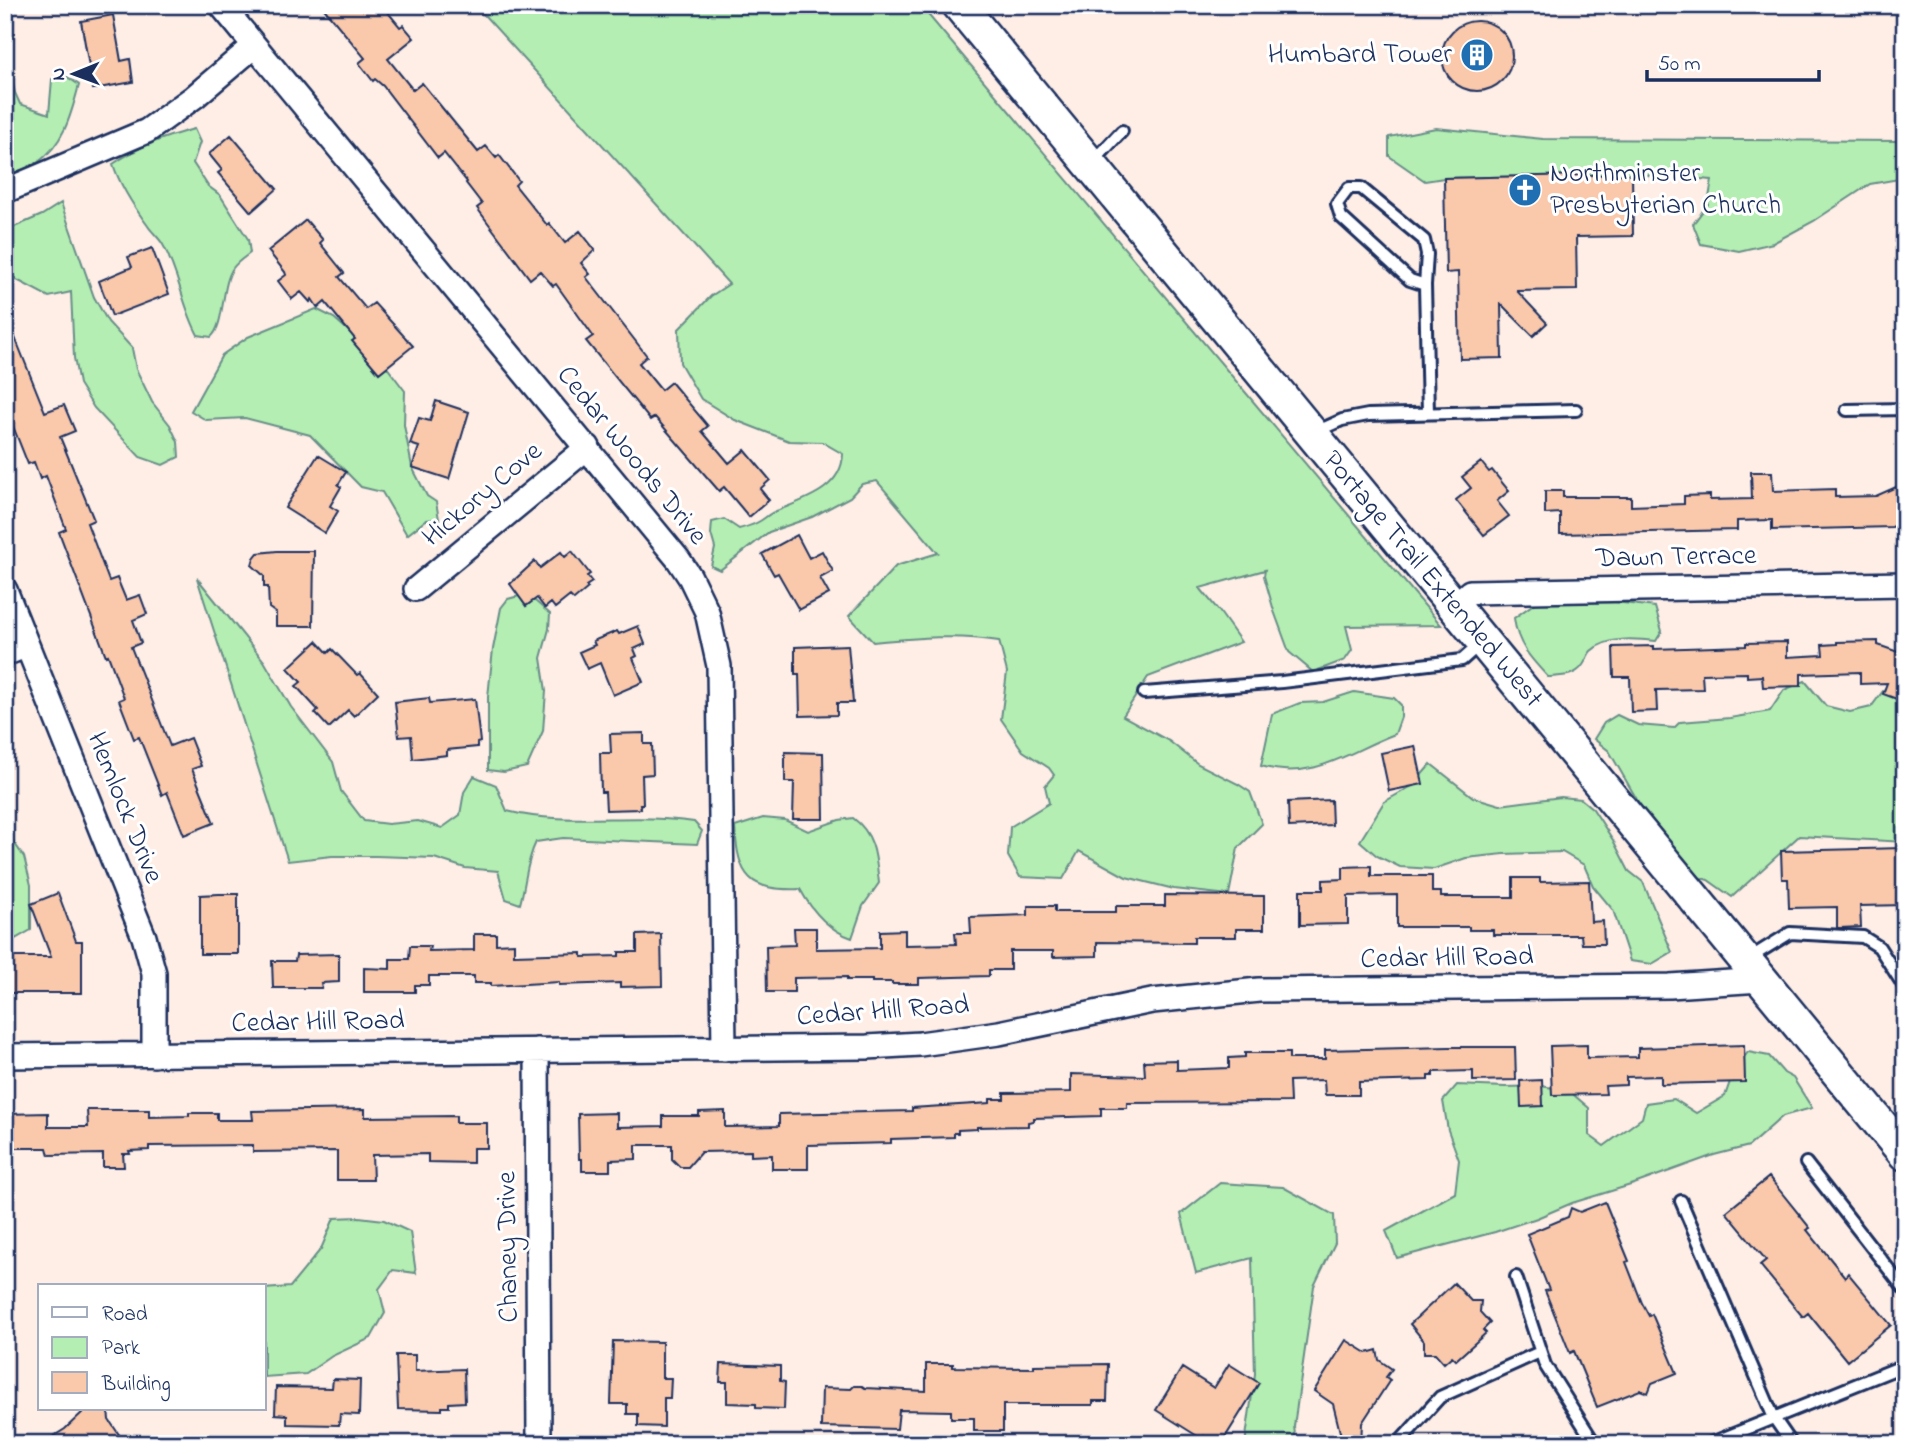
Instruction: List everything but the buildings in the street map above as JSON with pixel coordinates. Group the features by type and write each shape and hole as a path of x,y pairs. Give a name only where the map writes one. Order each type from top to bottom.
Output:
{"main road":[{"name":"Portage Trail Extended West","path":"959,5 1905,1154"}],"street":[{"name":"Cedar Woods Drive","path":"221,5 588,447 678,559 699,594 713,630 719,666 724,1049"},
{"path":"5,191 146,131 187,102 254,46"},
{"name":"Hickory Cove","path":"416,589 588,447"},
{"name":"Dawn Terrace","path":"1454,606 1470,592 1905,583"},
{"name":"Hemlock Drive","path":"5,590 144,937 153,973 154,1055"},
{"path":"5,654 27,645"},
{"name":"Cedar Hill Road","path":"5,1056 867,1047 920,1044 1010,1031 1152,1001 1259,990 1670,986 1753,970"},
{"name":"Chaney Drive","path":"537,1050 539,1444"}],"lane":[{"path":"1091,165 1122,131"},
{"path":"1425,285 1410,280 1341,217 1337,204 1349,188 1361,188 1424,240 1427,254 1425,285 1428,413"},
{"path":"1847,410 1905,409"},
{"path":"1311,434 1342,420 1368,415 1576,410"},
{"path":"1144,693 1282,682 1462,660 1483,642"},
{"path":"1753,970 1790,933 1863,937 1879,947 1905,988"},
{"path":"1806,1163 1905,1290"},
{"path":"1681,1201 1774,1418 1792,1444"},
{"path":"1516,1277 1545,1365 1595,1444"},
{"path":"1404,1444 1403,1438 1440,1396 1541,1352"},
{"path":"1709,1444 1905,1365"}],"green space":[{"path":"475,5 920,5 1441,625 1346,626 1352,650 1345,660 1313,672 1289,652 1274,611 1264,576 1265,570 1200,588 1241,642 1148,677 1123,716 1169,741 1198,764 1250,792 1262,824 1238,848 1229,895 1174,889 1126,877 1079,851 1063,879 1020,877 1008,856 1010,827 1049,803 1045,786 1054,775 1049,768 1023,751 1001,719 1007,672 999,641 952,637 873,642 849,616 896,566 938,553 877,481 862,484 850,497 812,517 769,532 720,570 711,566 715,548 711,534 712,522 724,519 739,529 808,498 836,477 843,454 822,442 789,441 735,420 701,399 680,363 679,329 711,296 729,284"},
{"path":"5,48 20,104 49,114 52,79 66,76 79,85 69,118 54,147 33,165 5,176"},
{"path":"1436,128 1543,139 1905,141 1905,178 1870,184 1814,221 1773,243 1739,251 1701,244 1693,224 1708,204 1712,180 1632,174 1444,178 1425,181 1389,156 1389,137"},
{"path":"194,129 200,142 193,163 208,186 220,195 248,239 250,253 229,275 219,324 211,337 198,335 168,254 128,196 113,164 152,143"},
{"path":"61,203 94,297 108,322 132,348 136,369 152,402 170,425 178,442 179,457 163,465 140,457 94,408 79,384 74,358 71,292 49,297 15,279 5,231 42,215"},
{"path":"316,309 334,318 383,362 405,391 404,425 412,467 427,496 436,502 439,519 426,520 407,535 382,492 361,487 310,435 245,418 206,420 191,411 222,355 248,337"},
{"path":"197,578 264,661 291,707 333,762 341,791 364,821 388,824 418,821 442,828 460,815 464,792 474,776 496,785 507,811 554,818 647,818 694,822 702,831 697,844 563,838 536,842 520,904 506,899 498,871 465,868 434,858 332,856 288,861"},
{"path":"519,596 526,606 534,600 550,614 541,658 546,691 543,731 527,767 504,772 488,770 488,697 493,649 501,608 508,599"},
{"path":"1591,599 1655,607 1662,631 1656,641 1622,640 1605,643 1591,651 1576,672 1548,677 1522,643 1514,618 1535,603"},
{"path":"1805,681 1826,706 1850,712 1871,707 1889,683 1905,684 1905,842 1799,836 1732,897 1708,880 1678,871 1609,751 1594,739 1604,723 1617,715 1638,725 1674,728 1680,722 1770,711 1784,690"},
{"path":"1354,692 1394,698 1401,705 1401,717 1395,734 1315,767 1280,770 1261,766 1272,714 1300,703 1323,702"},
{"path":"1431,764 1473,797 1500,805 1561,797 1581,799 1593,809 1629,871 1643,882 1672,952 1652,964 1630,961 1613,910 1593,886 1584,865 1562,852 1466,858 1434,869 1400,867 1377,856 1360,841 1384,802 1412,786"},
{"path":"763,818 785,820 808,831 853,818 866,831 873,847 879,883 863,906 852,938 835,930 822,919 800,889 769,887 750,878 743,869 735,827"},
{"path":"6,831 24,857 31,885 31,930 15,939 5,934"},
{"path":"1748,1052 1769,1056 1784,1073 1793,1078 1812,1108 1783,1116 1749,1146 1714,1155 1572,1203 1495,1232 1397,1258 1386,1231 1455,1193 1459,1160 1448,1130 1443,1101 1457,1085 1540,1086 1568,1090 1589,1108 1589,1135 1604,1146 1642,1118 1646,1103 1674,1099 1696,1113 1725,1096 1733,1073"},
{"path":"1220,1183 1283,1187 1334,1215 1335,1243 1314,1286 1294,1426 1296,1444 1245,1444 1255,1374 1252,1258 1196,1273 1181,1214"},
{"path":"334,1218 384,1220 410,1232 416,1273 393,1270 379,1289 385,1313 371,1338 332,1356 306,1374 266,1377 266,1289 290,1287 321,1249"}],"place":[{"name":"Humbard Tower","path":"1477,55"},
{"name":"Northminster Presbyterian Church","path":"1525,190"}]}
